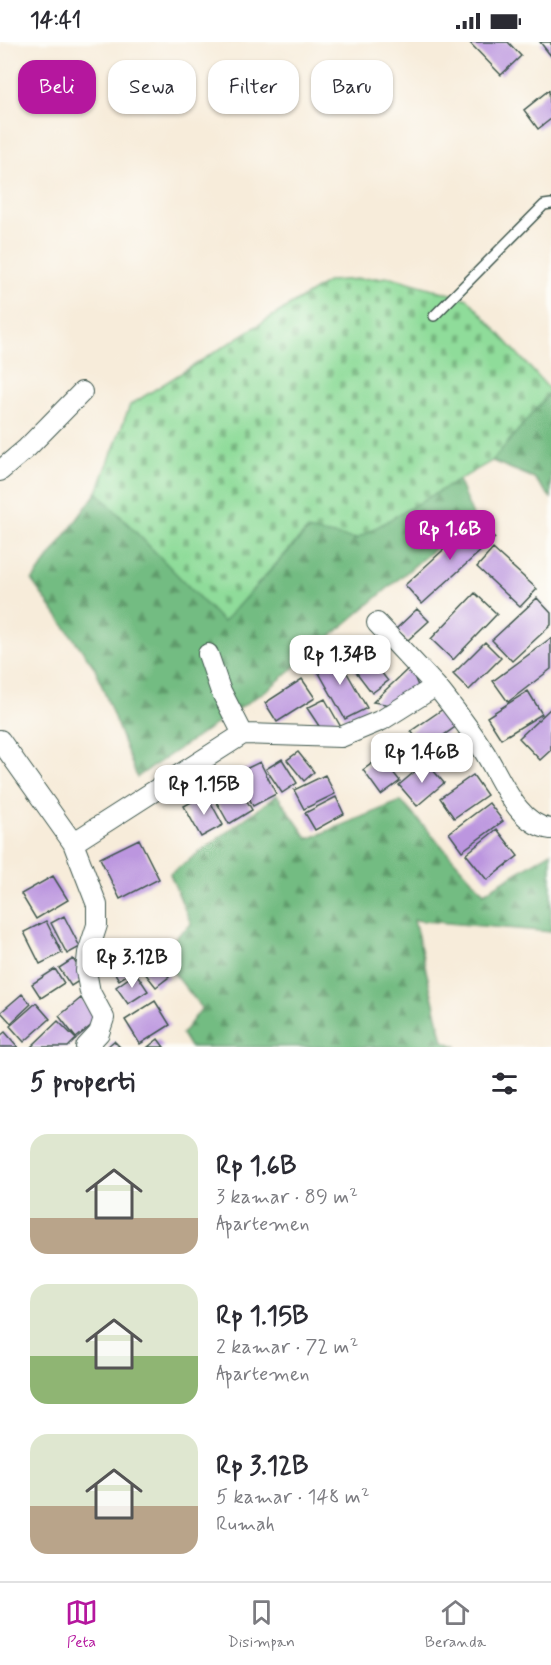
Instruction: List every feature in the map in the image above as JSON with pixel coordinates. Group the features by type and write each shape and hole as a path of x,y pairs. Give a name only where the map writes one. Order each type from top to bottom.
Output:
{"street":[{"path":"0,471 27,448 82,392"},
{"path":"376,623 436,686 473,735 519,807 536,822 551,829"},
{"path":"208,654 220,689 243,734"},
{"path":"73,843 243,734 341,737 382,720 436,686"},
{"path":"0,740 73,843 98,906 97,925 88,953 86,970 90,992 104,1018 99,1033 86,1047"}],"lane":[{"path":"434,316 544,205 551,204"}],"green space":[{"path":"391,277 468,299 551,391 492,461 356,539 307,530 223,622 97,492 130,405 329,281"},
{"path":"551,391 551,498 534,478 492,461"},
{"path":"458,480 473,516 271,687 137,777 95,668 32,581 97,492 223,622 308,530 356,539"},
{"path":"277,795 308,839 401,801 484,893 551,852 551,932 414,920 443,1041 458,1047 190,1047 182,1034 202,1008 158,953 191,924 170,874"}],"building":[{"path":"469,42 508,42 521,56 501,75"},
{"path":"540,42 551,42 551,56"},
{"path":"549,90 551,119 538,129 524,110"},
{"path":"477,519 495,538 422,604 405,585"},
{"path":"493,549 537,589 520,607 477,567"},
{"path":"475,593 497,614 453,660 431,639"},
{"path":"537,598 551,613 551,625 512,661 492,640"},
{"path":"417,609 429,621 408,640 396,629"},
{"path":"551,638 551,669 508,702 493,681"},
{"path":"357,641 388,681 372,693 341,652"},
{"path":"485,642 501,658 469,690 453,674"},
{"path":"335,652 367,708 345,719 314,664"},
{"path":"410,667 418,686 391,705 373,702"},
{"path":"302,679 315,698 277,722 265,703"},
{"path":"528,691 542,714 501,739 487,717"},
{"path":"325,699 342,729 321,729 307,708"},
{"path":"446,707 458,725 424,749 411,731"},
{"path":"551,708 551,750 540,760 519,738"},
{"path":"463,732 472,744 440,767 430,754"},
{"path":"298,752 314,772 304,781 287,760"},
{"path":"381,757 400,781 381,795 363,770"},
{"path":"282,759 297,783 282,793 266,769"},
{"path":"260,762 276,794 253,806 237,773"},
{"path":"426,762 444,783 417,806 399,785"},
{"path":"325,775 335,794 304,809 294,790"},
{"path":"473,775 487,795 454,818 440,798"},
{"path":"234,778 252,810 229,824 211,792"},
{"path":"206,794 223,825 201,837 184,806"},
{"path":"336,797 344,814 315,830 305,813"},
{"path":"489,803 503,821 462,851 449,833"},
{"path":"497,829 518,856 487,880 466,854"},
{"path":"139,839 159,879 120,899 100,858"},
{"path":"53,876 68,900 36,919 21,894"},
{"path":"64,916 80,947 67,954 51,923"},
{"path":"46,921 62,953 40,964 24,932"},
{"path":"142,942 169,977 156,987 129,953"},
{"path":"122,945 136,969 119,980 104,955"},
{"path":"73,959 85,977 71,986 59,968"},
{"path":"55,969 64,983 41,998 32,984"},
{"path":"136,973 148,991 128,1004 116,987"},
{"path":"22,994 31,1004 11,1023 1,1012"},
{"path":"81,998 98,1020 76,1038 59,1016"},
{"path":"155,1001 170,1025 140,1044 125,1020"},
{"path":"36,1003 50,1019 24,1042 10,1026"},
{"path":"58,1021 76,1039 68,1047 31,1047"},
{"path":"5,1032 18,1047 0,1047 0,1036"},
{"path":"158,1039 164,1047 148,1047"},
{"path":"114,1041 120,1047 107,1047"}]}
